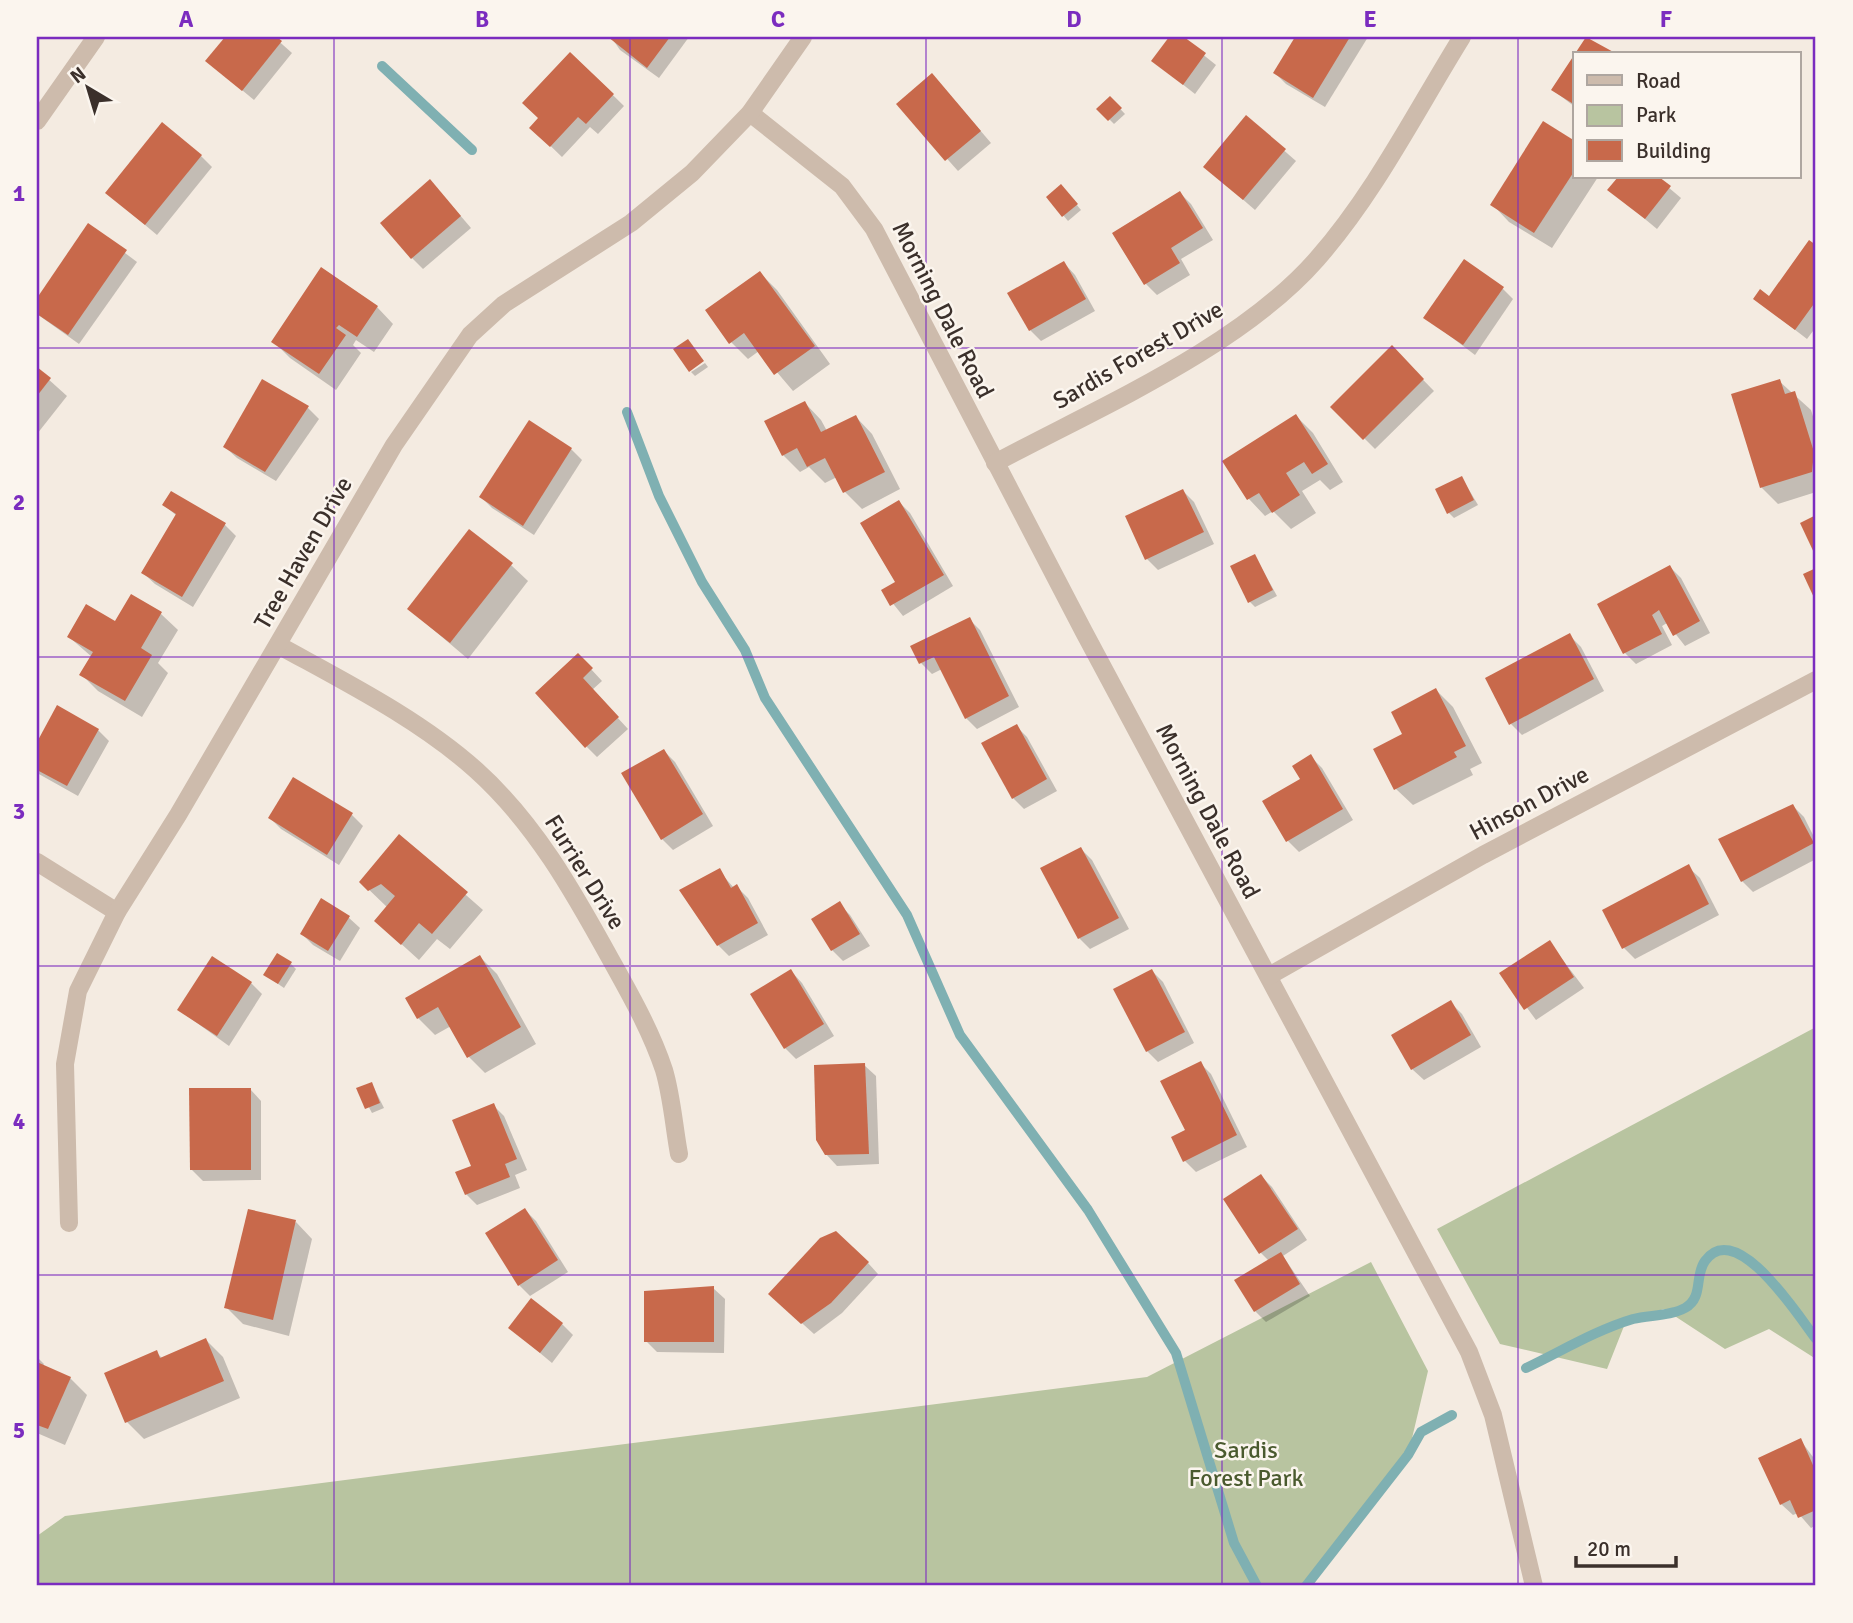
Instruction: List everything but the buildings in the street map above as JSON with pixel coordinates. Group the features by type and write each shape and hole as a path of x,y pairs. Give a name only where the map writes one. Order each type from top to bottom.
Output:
{"street":[{"path":"37,121 96,37"},
{"name":"Tree Haven Drive","path":"69,1223 65,1064 69,1028 78,991 117,912 278,645 394,445 470,335 514,297 631,223 692,173 750,113 803,37"},
{"name":"Sardis Forest Drive","path":"995,463 1182,363 1251,317 1285,290 1317,259 1356,209 1462,37"},
{"name":"Morning Dale Road","path":"750,113 842,186 874,229 995,463 1469,1352 1493,1415 1534,1586"},
{"name":"Furrier Drive","path":"278,645 359,690 454,752 477,771 534,831 576,896 646,1023 664,1072 680,1154"},
{"name":"Hinson Drive","path":"1269,976 1483,855 1816,680"},
{"path":"37,862 117,912"}],"green space":[{"path":"1816,1027 1816,1359 1769,1329 1725,1349 1664,1309 1626,1321 1607,1369 1500,1344 1437,1229"},
{"name":"Sardis Forest Park","path":"1371,1262 1428,1371 1408,1455 1306,1586 37,1586 37,1536 65,1516 1147,1377"}],"waterway":[{"path":"382,66 472,150"},
{"path":"627,412 659,496 702,582 745,650 765,698 907,915 960,1035 1088,1210 1176,1353 1234,1543 1257,1586"},
{"path":"1526,1368 1619,1324 1685,1308 1695,1298 1705,1261 1718,1251 1733,1252 1766,1275 1816,1339"},
{"path":"1306,1586 1408,1455 1421,1432 1452,1415"}]}
